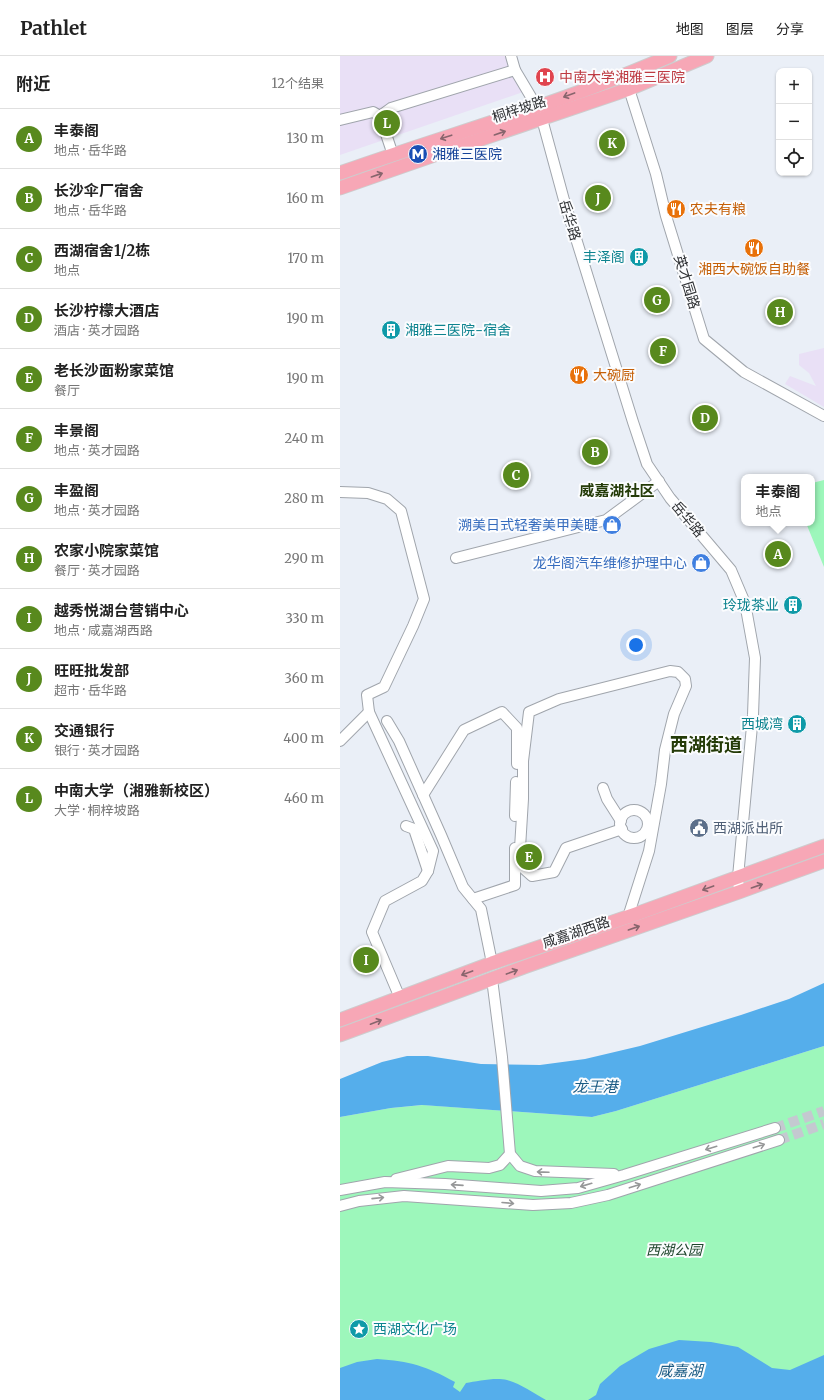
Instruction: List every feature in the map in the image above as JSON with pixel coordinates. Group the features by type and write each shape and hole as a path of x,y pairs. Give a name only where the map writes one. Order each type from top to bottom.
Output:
{"main road":[{"name":"桐梓坡路","path":"340,173 615,79 670,56"},
{"name":"桐梓坡路","path":"340,188 629,89 707,56"},
{"name":"咸嘉湖西路","path":"340,1020 492,963 628,917 795,858 824,846"},
{"name":"咸嘉湖西路","path":"340,1035 492,979 824,861"}],"street":[{"name":"岳华路","path":"511,56 515,70 537,106 542,119 564,200 647,464 670,498 731,570 745,603 755,658 754,701 738,877 739,892"},
{"path":"380,116 391,108 515,70"},
{"name":"英才园路","path":"629,89 656,174 666,216 704,338 744,372 824,416"},
{"path":"340,120 373,112 380,116 393,155"},
{"path":"456,558 606,520 659,482"},
{"path":"340,492 368,493 387,499 401,511 424,599 384,687 367,695 369,712 433,851 428,871 422,881 385,901 372,932 400,998"},
{"path":"603,788 607,799 621,825 566,848 554,872 532,876 523,868 520,848 523,799 523,761 529,712 560,699 670,671 678,672 685,679 686,686 674,714 665,750 661,784 649,851 628,917"},
{"path":"340,741 369,712"},
{"path":"423,794 464,730 502,712 518,728 515,885 473,899"},
{"path":"387,721 399,741 463,887 481,909 492,963"},
{"path":"406,826 414,829 428,871"},
{"path":"492,979 502,1057 510,1154 520,1166 535,1171 624,1175"},
{"path":"385,1182 445,1184 541,1191 578,1188 775,1128"},
{"path":"340,1206 359,1201 404,1196 533,1205 571,1203 608,1195 779,1140"},
{"path":"340,1190 385,1182 448,1166 489,1168 500,1165 510,1154"}],"shaded area":[{"path":"340,56 517,56 526,91 340,155"},
{"path":"824,348 824,407 785,384 790,376 816,386 809,373 799,365 799,354"}],"green space":[{"path":"824,480 824,567 807,526 815,526 815,482"},
{"name":"西湖公园","path":"824,1046 824,1400 340,1400 340,1117 391,1108 423,1105 592,1117 616,1111"}],"water":[{"name":"龙王港","path":"824,983 824,1046 616,1111 592,1117 422,1105 391,1108 340,1117 340,1079 382,1062 407,1056 428,1056 481,1064 540,1065 585,1059 640,1046 741,1015 789,999"},
{"name":"咸嘉湖","path":"679,1340 711,1342 738,1347 772,1368 790,1370 824,1355 824,1400 588,1400 596,1395 600,1384 620,1366 649,1349"},
{"path":"377,1359 399,1361 426,1368 455,1382 453,1387 460,1392 466,1383 503,1379 517,1384 546,1400 340,1400 340,1368 357,1362"}],"tunnel":[{"path":"775,1128 824,1111"},
{"path":"779,1140 824,1124"}],"place":[{"name":"中南大学湘雅三医院","path":"545,77"},
{"name":"中南大学（湘雅新校区）","path":"387,123"},
{"name":"交通银行","path":"612,143"},
{"name":"湘雅三医院","path":"418,154"},
{"name":"旺旺批发部","path":"598,198"},
{"name":"农夫有粮","path":"676,209"},
{"name":"湘西大碗饭自助餐","path":"754,248"},
{"name":"丰泽阁","path":"639,257"},
{"name":"丰盈阁","path":"657,300"},
{"name":"农家小院家菜馆","path":"780,312"},
{"name":"湘雅三医院-宿舍","path":"391,330"},
{"name":"丰景阁","path":"663,351"},
{"name":"大碗厨","path":"579,375"},
{"name":"长沙柠檬大酒店","path":"705,418"},
{"name":"长沙伞厂宿舍","path":"595,452"},
{"name":"西湖宿舍1/2栋","path":"516,475"},
{"name":"溯美日式轻奢美甲美睫","path":"612,525"},
{"name":"丰泰阁","path":"778,554"},
{"name":"龙华阁汽车维修护理中心","path":"701,563"},
{"name":"玲珑茶业","path":"793,605"},
{"name":"西城湾","path":"797,724"},
{"name":"西湖派出所","path":"699,828"},
{"name":"老长沙面粉家菜馆","path":"529,857"},
{"name":"越秀悦湖台营销中心","path":"366,960"},
{"name":"西湖文化广场","path":"359,1329"}],"district":[{"name":"威嘉湖社区","path":"617,490"},
{"name":"西湖街道","path":"706,744"}]}
